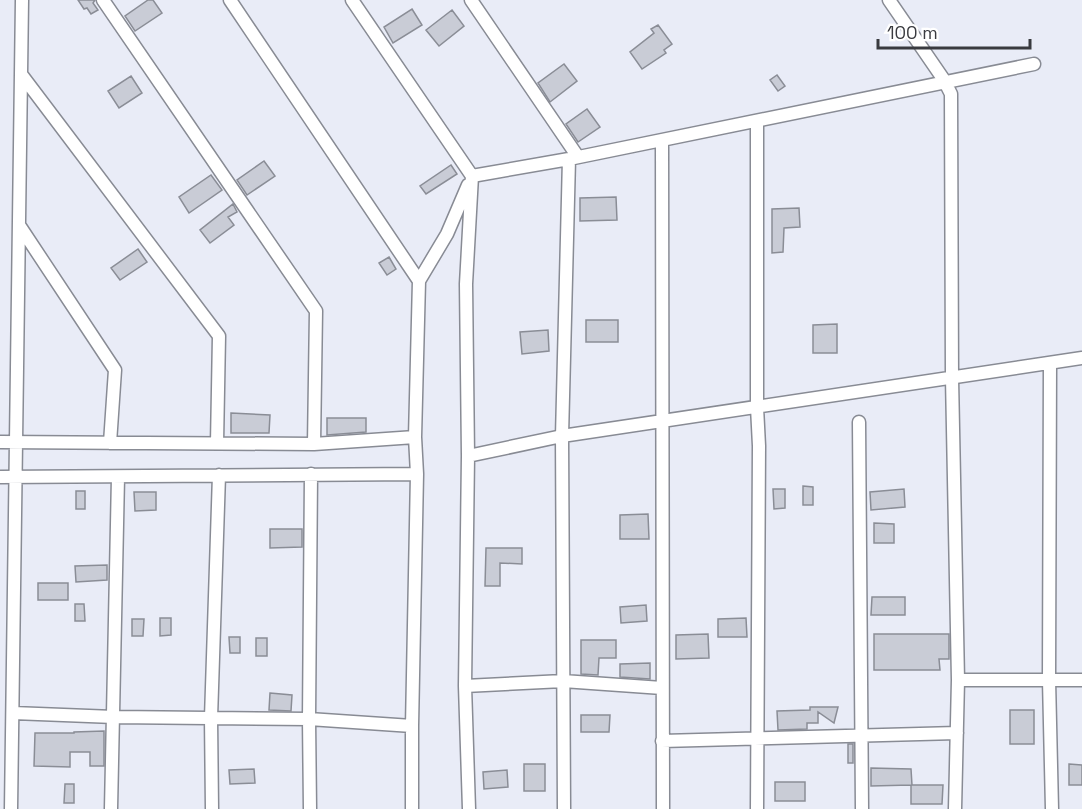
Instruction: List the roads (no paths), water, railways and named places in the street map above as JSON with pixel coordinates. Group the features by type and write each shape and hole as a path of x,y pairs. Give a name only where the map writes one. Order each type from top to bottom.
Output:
{"street":[{"path":"11,809 6,757 13,713 22,0"},
{"path":"103,0 316,311 314,444"},
{"path":"230,0 419,281"},
{"path":"352,0 472,176 466,284 468,456 465,686 469,809"},
{"path":"471,0 573,158 562,436 564,809"},
{"path":"889,0 946,83 951,94 952,378 958,680 955,809"},
{"path":"472,176 573,158 1034,64"},
{"path":"21,74 219,336 217,443"},
{"path":"757,121 759,447 757,809"},
{"path":"662,140 663,809"},
{"path":"412,809 417,474 415,437 419,281 447,234 472,176"},
{"path":"19,225 115,370 110,443"},
{"path":"468,456 562,436 1082,358"},
{"path":"1050,363 1049,680 1052,809"},
{"path":"859,422 862,809"},
{"path":"0,442 314,444 415,437"},
{"path":"310,809 311,474"},
{"path":"0,477 417,474"},
{"path":"212,809 211,718 219,475"},
{"path":"111,809 118,477"},
{"path":"958,680 1082,680"},
{"path":"465,686 563,681 662,688"},
{"path":"13,713 114,717 309,719 412,726"},
{"path":"663,741 957,734"}]}
